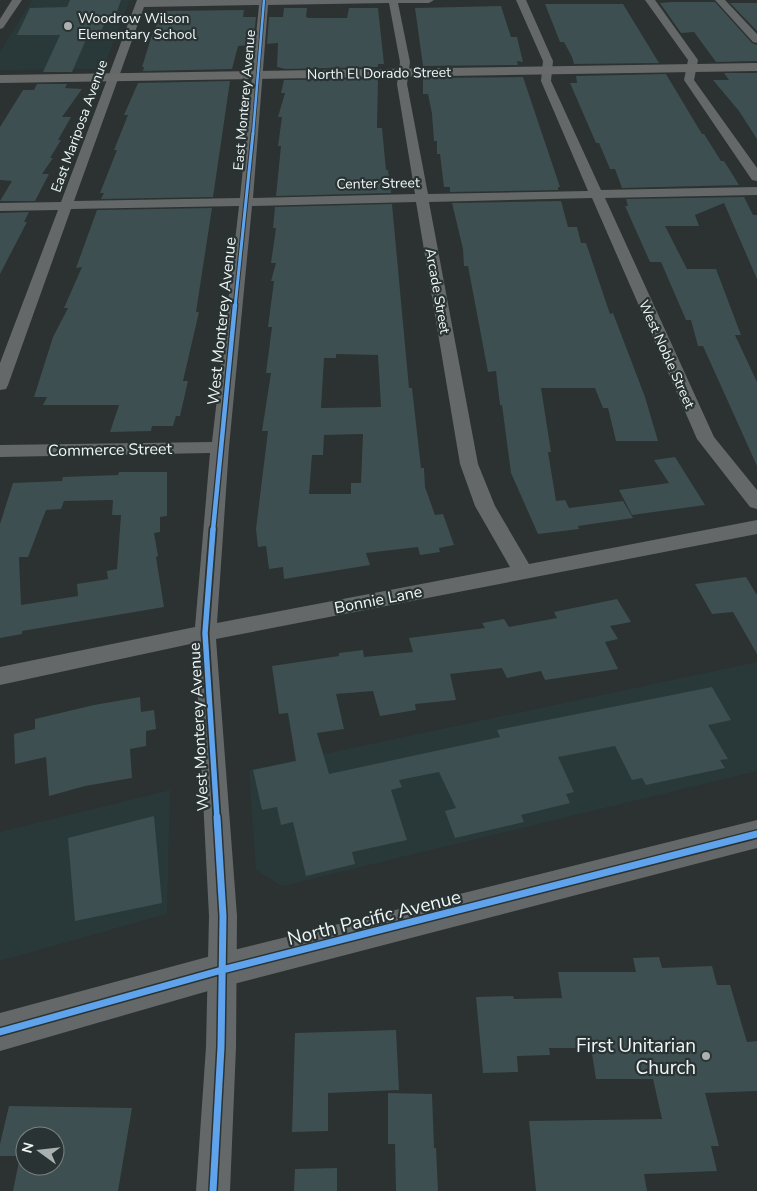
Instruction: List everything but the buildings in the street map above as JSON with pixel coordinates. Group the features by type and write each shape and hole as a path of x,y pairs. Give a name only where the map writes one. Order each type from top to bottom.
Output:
{"main road":[{"name":"North El Dorado Street","path":"0,79 757,67"}],"street":[{"name":"Arcade Street","path":"393,0 405,62 402,84 473,480 502,537 523,571"},
{"path":"141,2 429,0"},
{"name":"West Noble Street","path":"521,0 548,61 546,81 595,195 706,439 757,502"},
{"path":"650,0 693,60 689,80 757,177"},
{"path":"720,0 757,40"},
{"name":"East Monterey Avenue","path":"246,202 264,1"},
{"name":"East Mariposa Avenue","path":"0,385 141,2"},
{"path":"0,7 15,4"},
{"path":"0,26 15,4"},
{"name":"Center Street","path":"0,207 757,191"},
{"name":"West Monterey Avenue","path":"213,1191 221,1047 223,916 205,633 220,447 246,202"},
{"name":"Commerce Street","path":"0,451 220,447"},
{"name":"Bonnie Lane","path":"0,676 205,633 757,527"},
{"name":"North Pacific Avenue","path":"0,1032 222,970 755,838"}],"shaded area":[{"name":"Woodrow Wilson Elementary School","path":"32,0 130,0 103,69 0,70 0,52"},
{"path":"757,662 757,771 282,886 256,870 249,770"},
{"path":"170,790 166,914 0,961 0,832"}],"cycle path":[{"path":"213,1191 221,1047 223,916 205,633 220,447 249,175 264,0"},
{"path":"0,1032 222,970 757,834"}],"place":[{"name":"Woodrow Wilson Elementary School","path":"68,26"},
{"name":"First Unitarian Church","path":"706,1056"}]}
